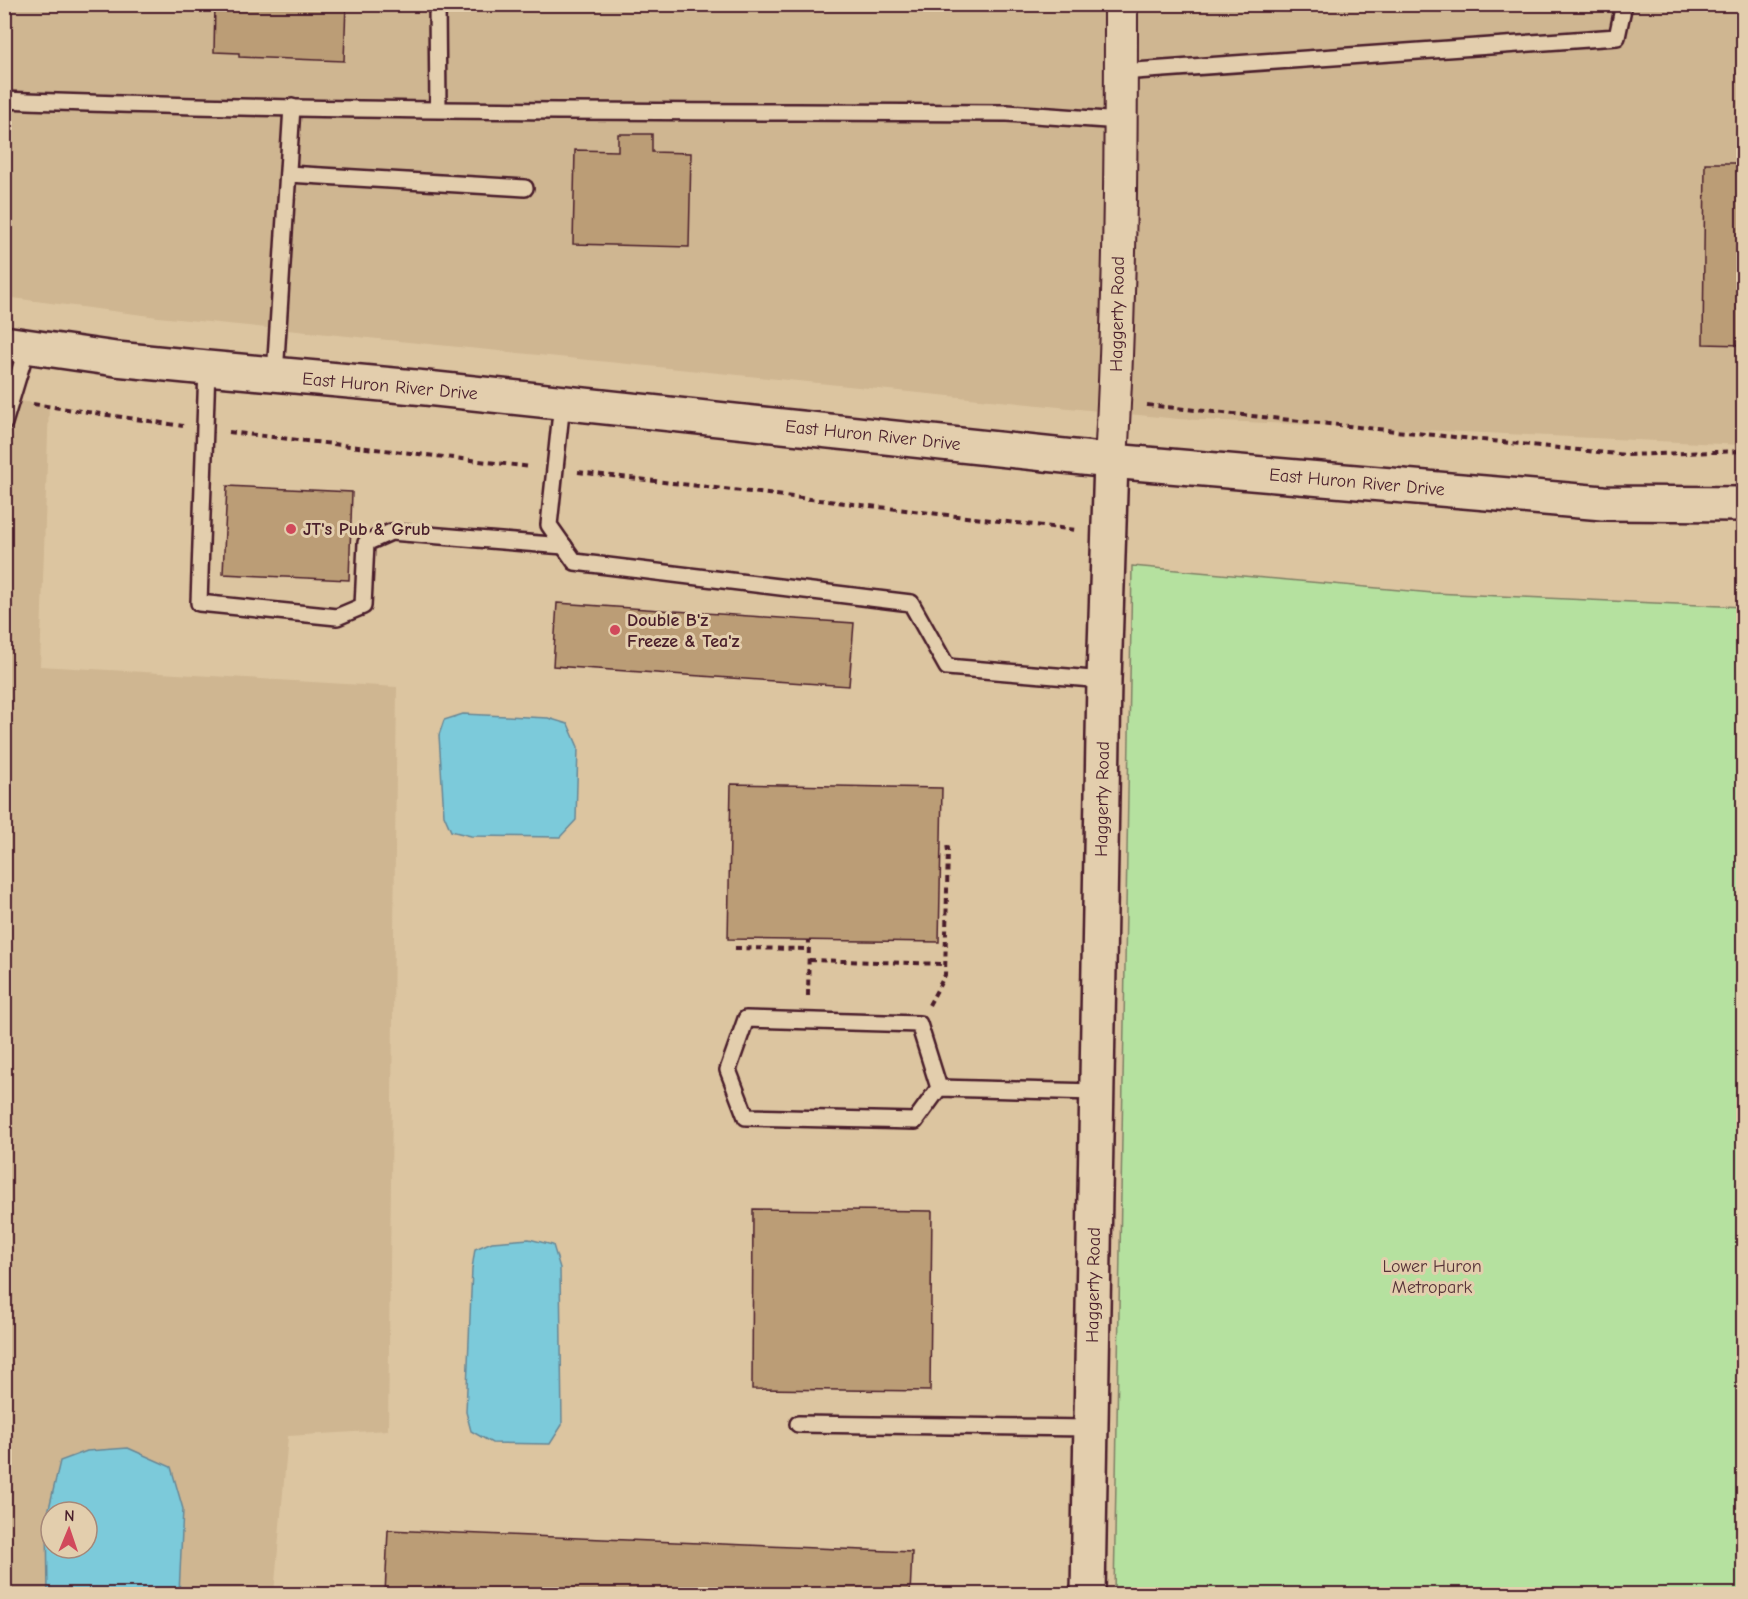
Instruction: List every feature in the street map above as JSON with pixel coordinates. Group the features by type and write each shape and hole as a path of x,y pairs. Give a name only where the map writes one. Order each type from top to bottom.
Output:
{"main road":[{"name":"East Huron River Drive","path":"16,345 207,368 1111,461 1603,503 1743,504"},
{"name":"Haggerty Road","path":"1088,1594 1104,680 1111,461"}],"street":[{"name":"Haggerty Road","path":"1111,461 1121,121 1121,4"}],"lane":[{"path":"437,4 438,109"},
{"path":"1121,72 1617,37 1624,4"},
{"path":"4,100 136,105 438,109 1006,113 1121,121"},
{"path":"275,375 292,107"},
{"path":"288,174 525,188"},
{"path":"4,423 16,345"},
{"path":"207,368 199,603 337,617 363,606 366,543 391,532 564,546"},
{"path":"562,403 549,525 575,562 910,603 947,667 1104,680"},
{"path":"746,1019 919,1024 939,1088 915,1121 747,1117 728,1070 746,1019"},
{"path":"939,1088 1096,1092"},
{"path":"798,1424 1091,1428"}],"path":[{"path":"1114,402 1626,455 1743,452"},
{"path":"919,1024 945,975 948,848 941,849"},
{"path":"808,972 809,940"},
{"path":"735,948 809,949"},
{"path":"809,960 945,964"}],"shaded area":[{"path":"5,5 1743,5 1743,445 1179,419 158,317 5,297"},
{"path":"5,399 49,405 40,666 397,687 388,1430 288,1436 274,1594 5,1594"}],"green space":[{"name":"Lower Huron Metropark","path":"1132,566 1433,593 1743,607 1743,1594 1114,1594"}],"water":[{"path":"463,714 548,718 568,724 578,747 576,820 560,837 471,836 451,831 444,815 439,735 444,720"},
{"path":"529,1239 553,1245 560,1268 562,1425 550,1444 492,1443 471,1431 466,1412 472,1269 475,1249 492,1242"},
{"path":"128,1448 171,1467 183,1509 179,1594 48,1594 48,1560 99,1560 99,1500 51,1500 60,1461 87,1451"}],"building":[{"path":"215,4 346,4 344,61 239,57 239,53 214,52"},
{"path":"618,134 652,134 652,152 691,153 689,247 573,244 575,150 618,151"},
{"path":"1705,163 1744,163 1744,345 1703,344"},
{"path":"227,486 352,492 349,580 223,574"},
{"path":"557,603 854,623 849,686 553,666"},
{"path":"731,784 942,788 939,942 728,939"},
{"path":"753,1209 932,1211 930,1391 752,1389"},
{"path":"388,1530 912,1552 910,1594 385,1594"}],"place":[{"name":"JT's Pub & Grub","path":"291,529"},
{"name":"Double B'z Freeze & Tea'z","path":"615,630"}]}
